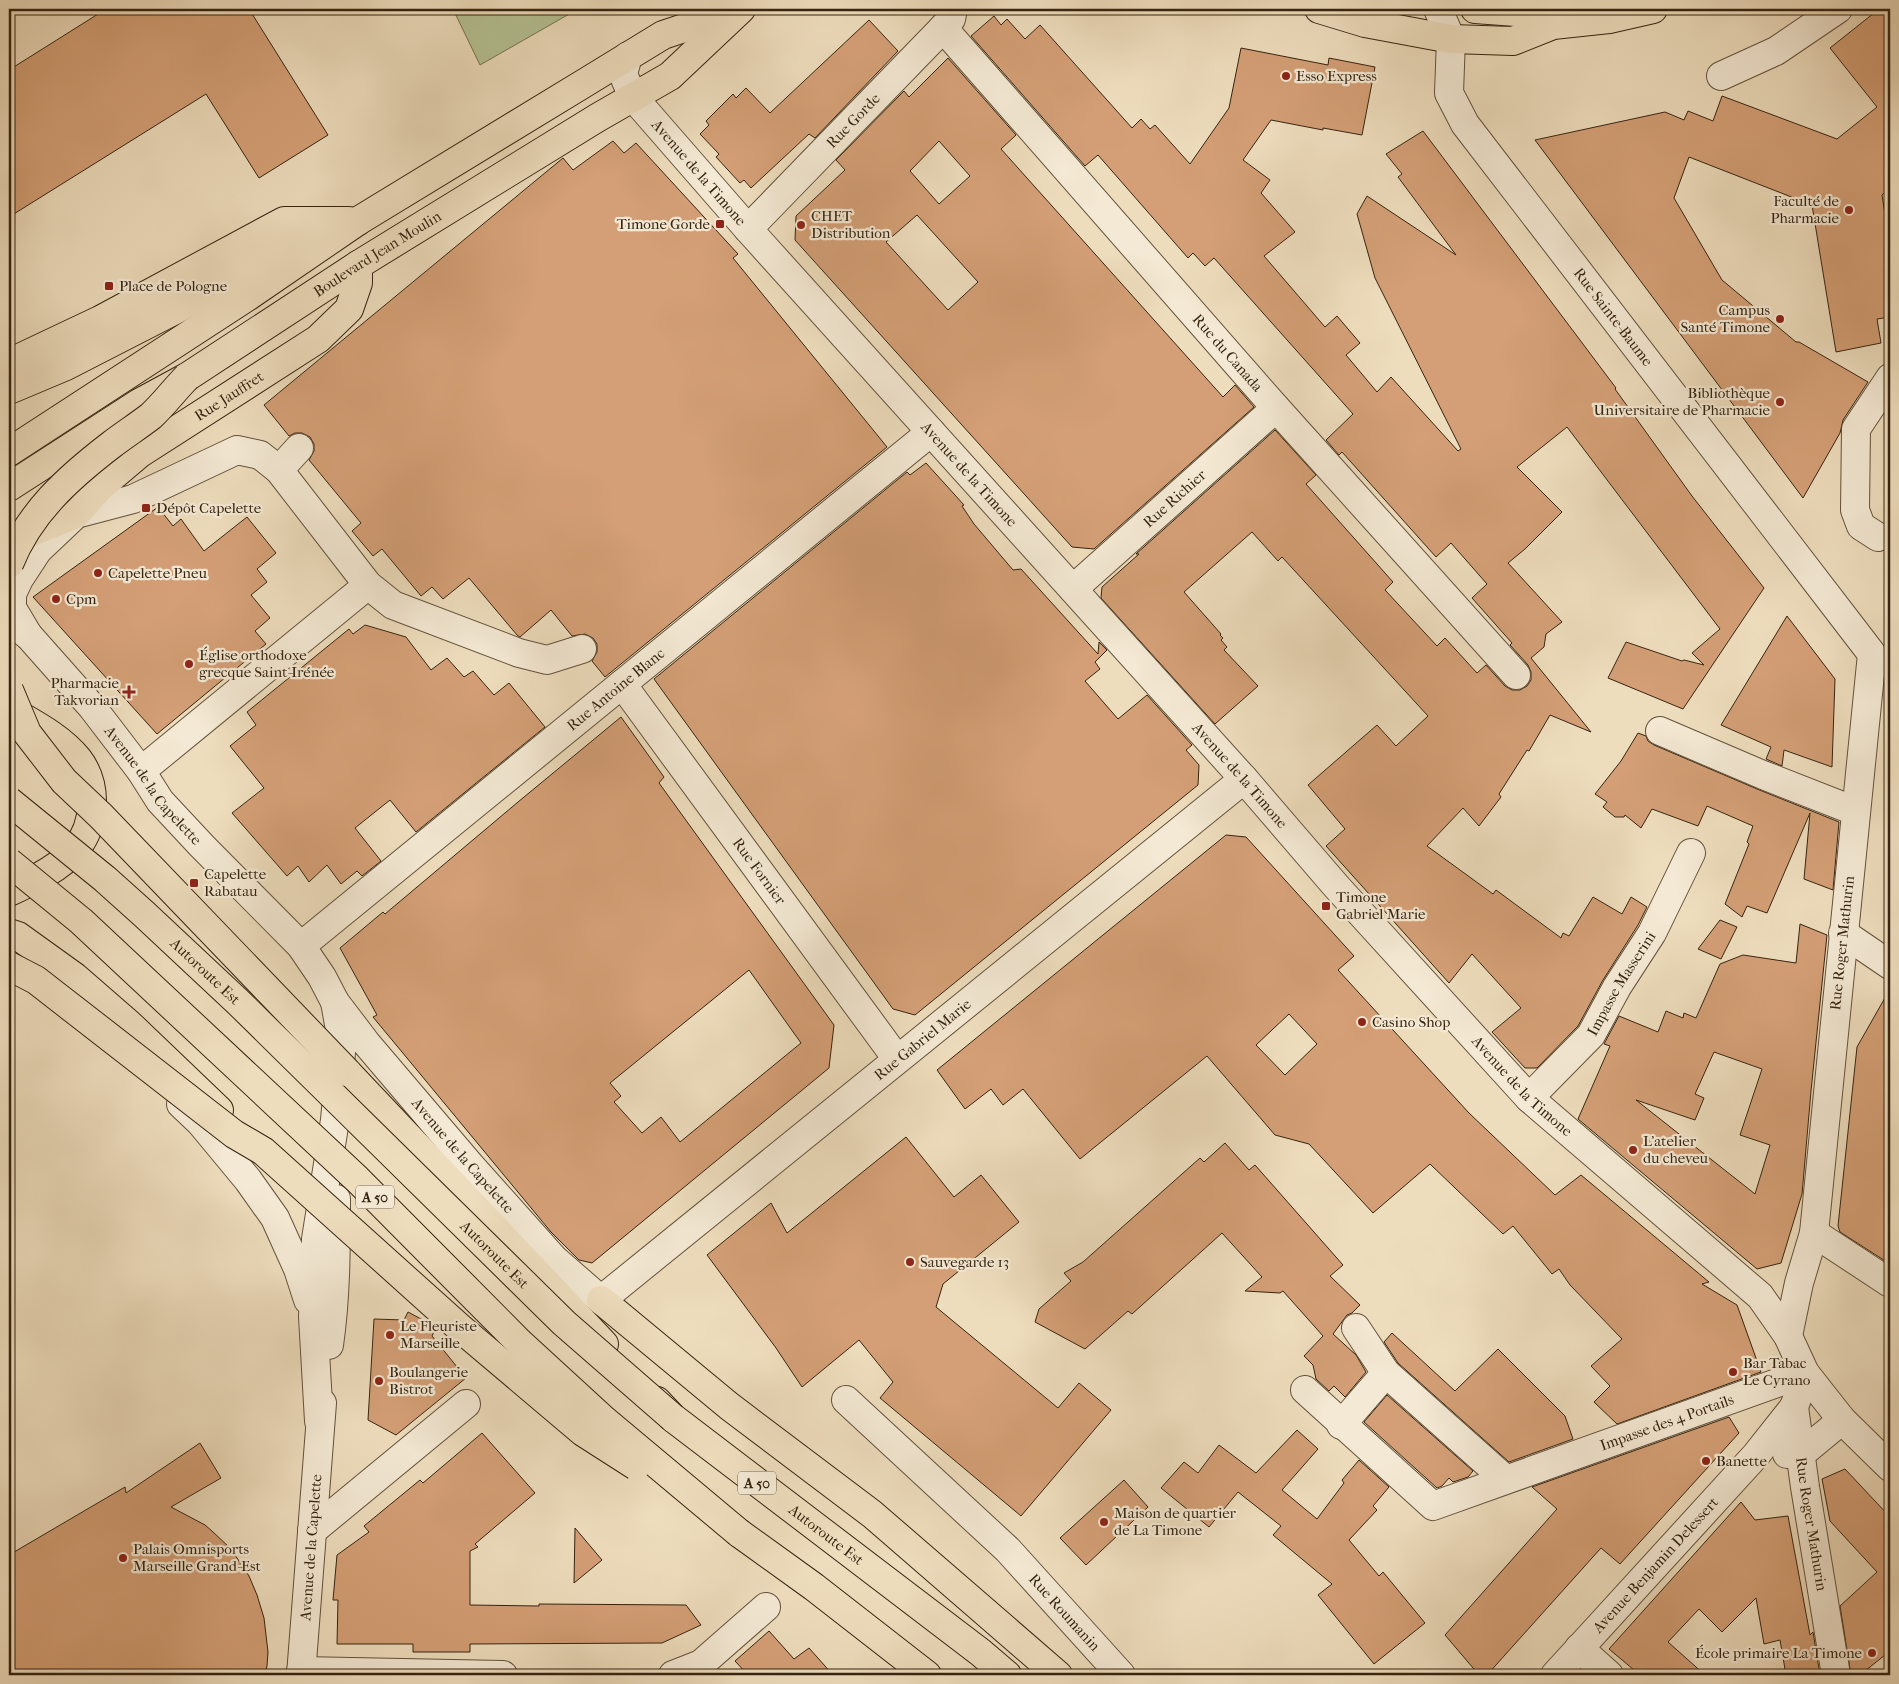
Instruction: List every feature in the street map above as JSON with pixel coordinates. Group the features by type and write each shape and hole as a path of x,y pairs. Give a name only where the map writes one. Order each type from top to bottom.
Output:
{"main road":[{"path":"1319,9 1365,23 1452,39 1514,42 1553,25 1609,19 1653,9"},
{"path":"1475,9 1516,12 1553,25"},
{"name":"Boulevard Jean Moulin","path":"9,452 247,297 358,221 628,56 663,35 740,10"},
{"name":"Boulevard Jean Moulin","path":"9,487 139,402 187,376 358,264 670,76 740,10"},
{"path":"9,363 100,320 284,221 358,221"},
{"path":"9,390 66,366 180,308 304,238 358,221"},
{"name":"Rue Jauffret","path":"9,540 76,514 100,487 139,454 318,339 348,309 358,283 358,264"},
{"path":"9,564 16,545 35,516 63,483 110,445 152,415 187,376"},
{"path":"9,690 27,733 64,781 101,816 268,988 673,1418"},
{"path":"9,709 57,739 78,760 89,781 93,802 90,822 76,848 47,874 9,892"},
{"name":"Autoroute Est","path":"9,801 105,879 144,914 238,1002 564,1322 673,1418 980,1652 1007,1675"},
{"name":"A 50","path":"9,862 81,921 357,1179 533,1355 604,1420 739,1533 814,1587 927,1675"},
{"path":"9,933 18,936 75,977 130,1024 263,1151 460,1328 583,1432 739,1533"},
{"path":"9,966 36,980 234,1134 263,1151"},
{"path":"601,1300 729,1406 872,1514 1058,1675"}],"street":[{"name":"Rue Sainte-Baume","path":"1438,9 1452,39 1449,93 1465,124 1872,654"},
{"path":"1721,76 1776,51 1838,9"},
{"name":"Rue Gorde","path":"748,229 948,19"},
{"name":"Rue du Canada","path":"948,19 1276,408 1516,675"},
{"name":"Avenue de la Timone","path":"628,56 623,74 633,97 748,229 1244,779 1336,886 1529,1098 1760,1296 1788,1336 1805,1373 1842,1420 1890,1467"},
{"path":"1878,537 1861,526 1855,510 1856,429 1890,378"},
{"name":"Rue Richier","path":"1073,589 1276,408"},
{"name":"Rue Antoine Blanc","path":"300,946 931,432"},
{"path":"279,470 299,448"},
{"name":"Rue Jauffret","path":"16,627 12,608 12,594 19,579 38,550 76,514 133,499 237,450 260,455 279,470 368,585 393,605 519,653 547,660 582,649"},
{"path":"141,770 368,585"},
{"name":"Avenue de la Capelette","path":"16,627 92,707 141,770 160,802 300,946 322,977 335,1002 367,1044 470,1165 554,1259 601,1300"},
{"name":"Rue Roger Mathurin","path":"1788,1336 1799,1282 1814,1233 1872,654"},
{"name":"Rue Fornier","path":"622,684 897,1059"},
{"path":"1660,731 1763,775 1855,811"},
{"name":"Rue Gabriel Marie","path":"601,1300 1244,779"},
{"name":"Impasse Masserini","path":"1529,1098 1591,1035 1617,987 1652,933 1691,853"},
{"path":"1843,934 1890,965"},
{"path":"9,954 51,980 200,1122 248,1180 275,1218 298,1269 313,1317"},
{"name":"Avenue de la Capelette","path":"319,1421 313,1317 326,1241 342,1041 335,1002"},
{"path":"275,1218 299,1234 326,1241"},
{"path":"1814,1233 1890,1283"},
{"name":"Avenue de la Capelette","path":"301,1673 319,1421 332,1325 326,1241"},
{"path":"1356,1328 1386,1373 1517,1475"},
{"path":"1304,1390 1341,1424 1386,1373"},
{"name":"Rue Roger Mathurin","path":"1805,1373 1794,1407 1804,1487 1836,1675"},
{"name":"Impasse des 4 Portails","path":"1341,1424 1433,1506 1805,1373"},
{"name":"Rue Roumanin","path":"846,1400 1008,1550 1121,1675"},
{"path":"312,1531 466,1404"},
{"name":"Avenue Benjamin Delessert","path":"1555,1675 1756,1455 1794,1407"},
{"path":"1756,1455 1801,1454 1842,1420"},
{"path":"682,1674 701,1664 766,1607"},
{"path":"1579,1648 1609,1675"},
{"path":"301,1673 503,1675"}],"green space":[{"path":"453,9 578,9 480,65"}],"building":[{"path":"106,9 249,9 328,135 259,178 206,94 9,217 9,70"},
{"path":"1879,9 1890,9 1890,188 1882,195 1890,246 1890,317 1877,319 1881,343 1836,352 1812,205 1689,157 1674,198 1722,280 1796,342 1868,382 1843,420 1840,433 1803,498 1535,140 1665,112 1684,120 1688,111 1713,121 1722,96 1837,139 1877,107 1830,48"},
{"path":"994,16 1001,25 1007,19 1025,39 1040,25 1132,128 1141,119 1150,129 1155,125 1190,164 1229,108 1241,48 1328,65 1329,58 1375,67 1362,135 1271,120 1243,160 1270,180 1261,193 1295,232 1264,256 1325,327 1337,316 1360,343 1346,355 1377,392 1391,377 1458,451 1461,449 1375,278 1357,214 1367,196 1456,255 1398,177 1402,174 1386,154 1423,131 1616,388 1692,496 1764,588 1683,709 1608,678 1626,642 1682,661 1704,665 1692,653 1720,629 1567,427 1517,467 1562,512 1508,563 1562,622 1546,634 1544,647 1531,658 1591,732 1550,715 1529,751 1527,750 1499,794 1501,797 1479,826 1463,808 1427,846 1493,894 1496,890 1561,938 1563,933 1569,936 1593,897 1622,914 1631,897 1647,907 1578,1026 1537,1068 1525,1068 1492,1032 1521,1008 1472,954 1449,983 1326,846 1345,829 1308,785 1377,725 1396,746 1428,716 1282,557 1278,561 1252,532 1184,592 1221,634 1223,638 1221,640 1227,647 1224,650 1258,686 1215,724 1101,598 1102,587 1139,554 1136,554 1275,430 1316,475 1306,484 1393,582 1385,590 1437,646 1445,638 1477,673 1486,665 1505,686 1512,690 1520,690 1527,686 1531,680 1531,672 1528,665 1510,645 1512,643 1472,598 1487,584 1451,543 1436,557 1342,452 1339,455 1326,440 1353,414 1214,258 1205,266 1193,253 1188,258 1098,155 1085,166 971,36"},
{"path":"869,20 898,51 815,138 809,134 751,188 744,180 740,183 716,157 719,154 700,134 709,125 706,121 733,94 736,98 746,88 770,113"},
{"path":"948,58 1016,135 1001,149 1223,397 1235,385 1254,407 1094,549 1072,547 795,240 796,216 845,170 836,160 904,91 909,97","holes":["939,141 970,176 939,204 910,171","917,215 978,282 948,310 886,242"]},
{"path":"613,141 624,153 636,143 738,254 733,258 887,447 605,677 592,661 597,652 597,644 593,638 585,634 572,636 551,610 520,637 469,578 443,599 432,587 421,596 382,549 373,556 352,531 361,523 309,460 314,451 314,444 310,437 302,433 295,433 289,436 264,405 563,158 573,170"},
{"path":"926,463 964,505 962,506 974,524 1013,570 1021,569 1098,654 1099,642 1107,650 1095,662 1100,669 1085,681 1118,719 1147,695 1192,745 1186,750 1199,765 1198,785 915,1015 893,1009 654,679 907,472 910,475"},
{"path":"158,507 173,526 181,519 204,551 247,517 276,553 257,569 267,582 251,595 270,618 255,631 266,644 157,734 33,597"},
{"path":"1787,616 1835,679 1832,767 1784,750 1782,766 1766,759 1771,747 1721,725"},
{"path":"365,625 406,637 431,670 447,658 464,677 473,671 494,695 509,683 545,727 416,832 390,800 355,828 381,861 362,876 357,871 341,884 327,865 309,882 298,866 287,876 232,813 264,788 230,746 256,725 247,712 349,629 353,634"},
{"path":"621,717 664,777 659,783 834,1025 829,1068 592,1263 579,1260 551,1232 373,1017 377,1015 340,948 383,912 385,914","holes":["749,970 801,1043 680,1142 661,1117 642,1133 614,1102 621,1096 610,1083"]},
{"path":"1638,733 1646,736 1648,741 1654,745 1839,822 1833,890 1804,879 1810,813 1767,913 1747,906 1742,917 1725,904 1749,844 1747,842 1753,826 1707,806 1698,826 1652,809 1641,828 1625,815 1624,817 1615,817 1603,807 1607,802 1595,794 1621,761"},
{"path":"1226,835 1246,837 1354,956 1338,970 1469,1113 1555,1195 1581,1175 1709,1282 1702,1284 1737,1305 1761,1372 1617,1424 1594,1402 1610,1386 1591,1366 1622,1339 1570,1285 1559,1269 1552,1274 1513,1226 1503,1234 1430,1164 1373,1213 1309,1144 1275,1135 1207,1056 1080,1159 1023,1089 1003,1105 991,1089 965,1109 937,1070","holes":["1289,1014 1317,1044 1285,1075 1256,1045"]},
{"path":"1720,920 1737,927 1721,959 1698,949"},
{"path":"1800,924 1827,935 1802,1194 1781,1263 1757,1269 1578,1119 1610,1046 1604,1044 1619,1016 1658,1032 1666,1011 1683,1018 1684,1013 1696,1018 1720,964 1743,955 1796,963","holes":["1714,1052 1762,1069 1740,1135 1770,1145 1755,1194 1636,1100 1695,1120 1704,1098 1695,1094"]},
{"path":"1890,989 1890,1086 1884,1095 1890,1099 1890,1264 1840,1232 1838,1226 1857,1047"},
{"path":"906,1137 954,1197 981,1175 1019,1222 943,1284 936,1307 1058,1408 1079,1383 1111,1410 1021,1516 880,1398 893,1382 859,1340 802,1387 776,1348 707,1255 771,1203 787,1233"},
{"path":"1225,1143 1249,1170 1255,1165 1343,1265 1330,1276 1360,1305 1347,1315 1333,1334 1356,1355 1366,1372 1345,1397 1334,1386 1329,1391 1316,1379 1313,1365 1304,1356 1323,1336 1283,1291 1280,1293 1245,1291 1262,1277 1222,1233 1132,1314 1128,1311 1085,1349 1035,1322 1039,1309 1071,1281 1064,1273 1083,1262 1200,1158 1204,1162"},
{"path":"408,1312 436,1327 432,1336 466,1378 396,1435 368,1420 374,1319 404,1320"},
{"path":"1392,1333 1455,1391 1498,1349 1565,1416 1573,1439 1509,1462 1398,1363 1384,1342"},
{"path":"1387,1395 1473,1471 1468,1477 1453,1482 1449,1478 1442,1486 1437,1488 1364,1422"},
{"path":"1729,1417 1739,1433 1620,1564 1601,1548 1487,1675 1479,1675 1445,1635 1557,1509 1532,1487"},
{"path":"1297,1430 1318,1449 1282,1490 1317,1519 1344,1483 1342,1480 1359,1460 1389,1487 1373,1506 1377,1510 1349,1540 1379,1576 1383,1572 1425,1623 1374,1664 1318,1595 1332,1584 1273,1535 1281,1526 1238,1492 1209,1527 1161,1488 1184,1462 1198,1473 1219,1445 1256,1473"},
{"path":"482,1433 535,1493 475,1544 478,1547 470,1551 470,1605 686,1605 701,1625 662,1643 470,1644 470,1652 413,1652 413,1644 337,1644 338,1600 333,1600 337,1555 369,1532 364,1526 420,1480 423,1483"},
{"name":"Palais Omnisports Marseille Grand-Est","path":"200,1443 221,1478 171,1507 205,1525 212,1531 231,1549 249,1576 264,1618 268,1652 265,1675 9,1675 9,1555 125,1487 126,1493"},
{"path":"1845,1469 1890,1517 1890,1651 1860,1675 1851,1675 1840,1606 1877,1572 1830,1521 1822,1479"},
{"name":"Maison de quartier de La Timone","path":"1124,1480 1148,1507 1086,1565 1060,1538"},
{"path":"1741,1502 1755,1520 1788,1516 1810,1635 1813,1632 1820,1675 1786,1675 1780,1640 1764,1644 1756,1598 1722,1632 1699,1609 1668,1642 1705,1675 1640,1675 1609,1649"},
{"path":"575,1528 602,1560 574,1583"},
{"path":"769,1631 794,1659 809,1648 833,1675 748,1675 735,1661"}],"place":[{"name":"Esso Express","path":"1286,76"},
{"name":"Faculté de Pharmacie","path":"1849,210"},
{"name":"Timone Gorde","path":"720,224"},
{"name":"CHET Distribution","path":"801,225"},
{"name":"Place de Pologne","path":"109,286"},
{"name":"Campus Santé Timone","path":"1780,319"},
{"name":"Bibliothèque Universitaire de Pharmacie","path":"1780,402"},
{"name":"Dépôt Capelette","path":"146,508"},
{"name":"Capelette Pneu","path":"98,573"},
{"name":"Cpm","path":"56,599"},
{"name":"Église orthodoxe grecque Saint-Irénée","path":"189,664"},
{"name":"Pharmacie Takvorian","path":"129,692"},
{"name":"Capelette Rabatau","path":"194,883"},
{"name":"Timone Gabriel Marie","path":"1326,906"},
{"name":"Casino Shop","path":"1362,1022"},
{"name":"L'atelier du cheveu","path":"1633,1150"},
{"name":"Sauvegarde 13","path":"910,1262"},
{"name":"Le Fleuriste Marseille","path":"390,1335"},
{"name":"Bar Tabac Le Cyrano","path":"1733,1372"},
{"name":"Boulangerie Bistrot","path":"379,1381"},
{"name":"Banette","path":"1706,1461"},
{"name":"Maison de quartier de La Timone","path":"1104,1522"},
{"name":"Palais Omnisports Marseille Grand-Est","path":"123,1558"},
{"name":"École primaire La Timone","path":"1872,1653"}]}
